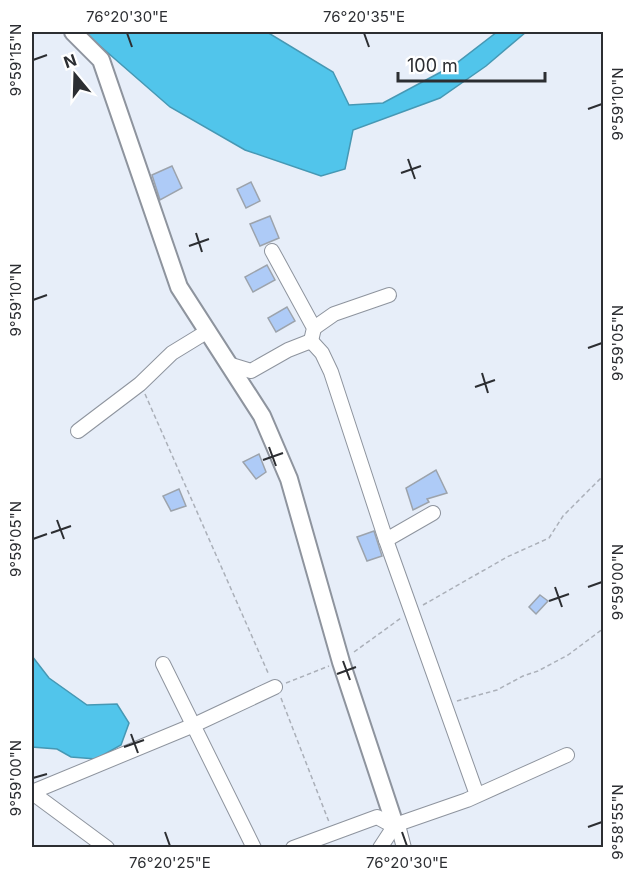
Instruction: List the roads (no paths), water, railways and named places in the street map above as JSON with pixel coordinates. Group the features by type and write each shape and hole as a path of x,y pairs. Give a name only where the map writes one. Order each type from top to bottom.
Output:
{"main road":[{"path":"73,32 100,60 179,287 262,416 289,479 341,662 395,825"}],"street":[{"path":"272,251 331,372 386,540 477,795"},
{"path":"228,364 251,371 312,334 334,314 389,294"},
{"path":"78,431 140,384 172,353 208,331"},
{"path":"386,540 433,513"},
{"path":"163,664 187,717 194,725 254,848"},
{"path":"107,848 38,797 37,790 194,725 275,687"},
{"path":"380,848 395,825 477,795 567,755"},
{"path":"293,848 333,831 377,817 399,829 404,848"}],"water":[{"path":"84,32 267,32 333,72 349,105 383,103 454,65 497,32 526,32 486,66 440,98 353,130 345,169 321,176 245,150 170,107"},
{"path":"32,656 49,678 87,705 117,704 129,723 121,745 96,759 71,757 57,749 32,747"}]}
